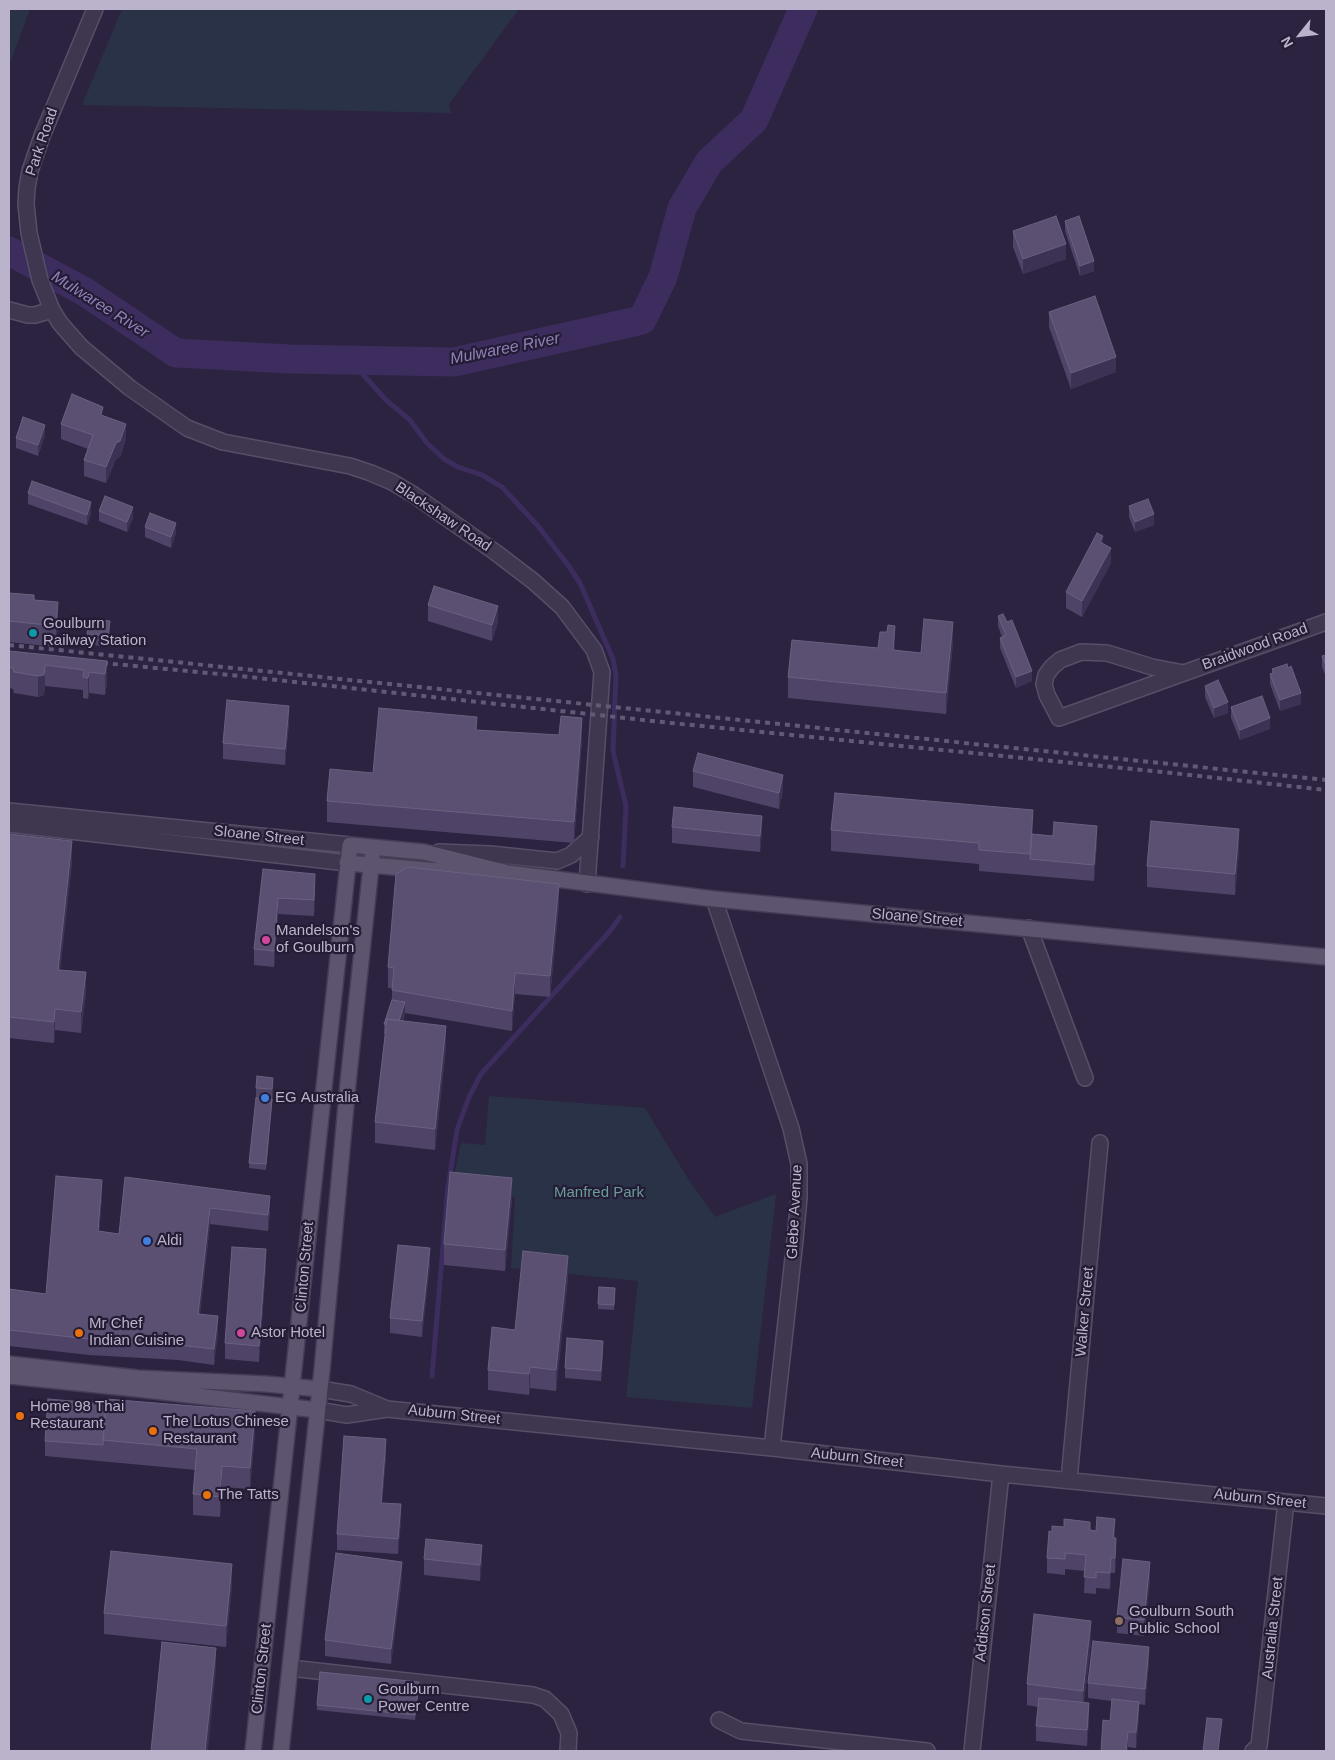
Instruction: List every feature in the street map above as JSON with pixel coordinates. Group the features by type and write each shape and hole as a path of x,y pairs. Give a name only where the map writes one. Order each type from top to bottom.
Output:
{"main road":[{"name":"Sloane Street","path":"350,845 424,852 508,873 587,884 1326,957"},
{"name":"Clinton Street","path":"253,1751 350,845"},
{"name":"Clinton Street","path":"281,1751 320,1389 348,1083 374,848"},
{"name":"Sloane Street","path":"347,863 439,871 508,873"},
{"path":"324,1080 348,1083"},
{"name":"Auburn Street","path":"9,1364 138,1378 320,1389"},
{"name":"Auburn Street","path":"9,1376 317,1410"}],"street":[{"name":"Park Road","path":"52,310 40,280 28,233 26,204 30,171 42,136 96,9"},
{"path":"9,310 35,315 52,310"},
{"name":"Blackshaw Road","path":"52,310 60,323 82,347 130,388 187,428 223,442 350,466 392,482 414,495 495,552 533,581 562,607 594,650 602,672 587,884"},
{"name":"Braidwood Road","path":"1184,673 1107,653 1081,652 1065,658 1052,667 1046,675 1044,684 1047,695 1059,718 1326,622"},
{"name":"Sloane Street","path":"9,811 350,845"},
{"name":"Sloane Street","path":"9,824 347,863"},
{"path":"424,852 490,854 557,860 572,855 591,837"},
{"name":"Glebe Avenue","path":"714,898 791,1128 799,1164 799,1198 772,1448"},
{"path":"1029,928 1085,1078"},
{"name":"Walker Street","path":"1069,1480 1100,1143"},
{"name":"Auburn Street","path":"320,1389 351,1394 387,1408 1001,1474 1326,1506"},
{"name":"Auburn Street","path":"317,1410 347,1415 387,1408"},
{"name":"Addison Street","path":"972,1751 1001,1474"},
{"name":"Australia Street","path":"1253,1751 1259,1746 1286,1502"},
{"path":"290,1668 534,1695 545,1699 561,1714 569,1733 568,1751"},
{"path":"719,1720 741,1731 927,1751"}],"green space":[{"path":"9,9 30,9 9,66"},
{"path":"122,9 519,9 449,104 451,113 82,105"},
{"name":"Manfred Park","path":"489,1096 645,1108 685,1174 715,1217 776,1194 752,1408 626,1397 638,1281 511,1268 515,1197 451,1191 461,1143 485,1145"}],"building":[{"path":"1056,216 1066,244 1023,259 1013,231"},
{"path":"1079,216 1094,261 1080,266 1065,221"},
{"path":"1095,296 1116,357 1071,373 1049,312"},
{"path":"72,394 103,407 101,415 126,424 120,441 116,443 106,467 84,460 93,435 61,424"},
{"path":"23,417 45,425 38,445 16,438"},
{"path":"32,481 91,502 87,515 28,493"},
{"path":"105,496 133,507 127,522 99,511"},
{"path":"1148,499 1154,514 1135,522 1129,506"},
{"path":"150,513 176,523 171,537 145,527"},
{"path":"1097,533 1103,536 1100,542 1111,548 1082,601 1066,592"},
{"path":"434,586 498,606 492,625 428,605"},
{"path":"9,593 34,595 34,600 58,602 56,626 9,621"},
{"path":"1003,614 1007,622 1012,620 1032,671 1016,677 1000,638 1006,635 998,616"},
{"path":"89,619 110,621 108,636 87,634"},
{"path":"924,619 953,622 946,693 788,677 792,640 878,648 880,632 887,632 888,625 895,626 893,650 921,653"},
{"path":"9,651 107,661 105,674 89,672 88,678 83,677 84,670 45,665 44,675 38,676 14,672 13,668 9,667"},
{"path":"1326,655 1326,666 1322,656"},
{"path":"1287,664 1288,668 1291,666 1301,693 1280,700 1270,674 1274,673 1272,669"},
{"path":"1218,680 1228,702 1214,708 1205,686"},
{"path":"1262,696 1270,718 1240,730 1231,707"},
{"path":"227,700 289,706 285,749 223,743"},
{"path":"379,708 477,717 476,730 559,735 561,716 582,718 574,822 327,801 330,769 373,773"},
{"path":"698,753 783,775 779,793 693,771"},
{"path":"835,793 1033,810 1030,854 979,850 979,843 831,830"},
{"path":"674,807 762,816 760,836 672,827"},
{"path":"1151,821 1239,829 1235,874 1147,866"},
{"path":"1054,822 1097,826 1094,865 1030,859 1032,834 1053,836"},
{"path":"9,834 72,841 58,970 86,972 81,1012 55,1009 54,1022 9,1017"},
{"path":"408,867 559,884 550,976 515,973 512,1011 392,990 394,968 388,967 396,874"},
{"name":"Mandelson's of Goulburn","path":"263,869 315,874 314,900 278,898 274,951 254,949"},
{"path":"392,1000 405,1002 399,1021 387,1019 386,1024 384,1024"},
{"path":"387,1019 446,1026 435,1129 375,1122"},
{"path":"257,1076 273,1078 272,1089 256,1088"},
{"path":"256,1098 272,1099 266,1164 249,1163"},
{"path":"450,1172 512,1178 505,1250 444,1244"},
{"path":"56,1176 102,1180 98,1231 119,1234 125,1177 270,1196 268,1215 210,1208 198,1314 218,1316 214,1349 89,1339 9,1330 9,1289 46,1294"},
{"path":"398,1245 430,1248 422,1321 390,1318"},
{"path":"232,1247 266,1249 259,1346 225,1343"},
{"path":"523,1251 568,1256 556,1370 530,1367 529,1374 488,1370 492,1327 515,1330"},
{"path":"599,1287 615,1288 614,1305 598,1304"},
{"path":"567,1338 603,1341 601,1371 565,1368"},
{"path":"48,1399 106,1404 103,1445 45,1441"},
{"path":"106,1399 255,1411 250,1468 222,1466 220,1497 193,1494 197,1449 103,1440"},
{"path":"344,1436 386,1439 381,1503 401,1504 398,1539 337,1534"},
{"path":"1097,1517 1115,1519 1113,1538 1116,1538 1115,1558 1111,1557 1110,1573 1096,1572 1096,1578 1084,1577 1086,1555 1065,1553 1065,1559 1047,1558 1049,1531 1052,1532 1052,1526 1064,1527 1064,1519 1090,1522 1090,1530 1096,1531"},
{"path":"426,1539 482,1545 480,1565 424,1559"},
{"path":"111,1551 232,1564 226,1626 104,1613"},
{"path":"336,1553 402,1562 391,1649 325,1640"},
{"path":"1123,1559 1150,1562 1144,1620 1117,1617"},
{"path":"1034,1614 1091,1621 1083,1691 1027,1684"},
{"path":"1093,1641 1149,1647 1145,1689 1088,1683"},
{"path":"162,1642 216,1648 205,1751 151,1751"},
{"name":"Goulburn Power Centre","path":"320,1672 419,1682 415,1715 317,1705"},
{"path":"1039,1698 1089,1703 1087,1730 1036,1726"},
{"path":"1112,1699 1139,1702 1136,1732 1128,1732 1126,1751 1101,1751 1103,1720 1110,1721"},
{"path":"1207,1718 1222,1719 1218,1751 1203,1751"}],"waterway":[{"name":"Mulwaree River","path":"9,251 85,292 176,353 290,359 454,362 642,320 663,277 682,208 709,162 754,120 803,9"},
{"path":"350,360 386,400 409,419 427,443 444,459 458,467 482,475 502,487 538,526 580,583 613,659 616,675 613,751 626,806 623,866"},
{"path":"432,1376 448,1187 457,1130 469,1097 481,1074 610,931 620,917"}],"railway":[{"path":"9,645 1326,780"},
{"path":"93,662 1326,790"}],"place":[{"name":"Goulburn Railway Station","path":"33,633"},
{"name":"Mandelson's of Goulburn","path":"266,940"},
{"name":"EG Australia","path":"265,1098"},
{"name":"Aldi","path":"147,1241"},
{"name":"Mr Chef Indian Cuisine","path":"79,1333"},
{"name":"Astor Hotel","path":"241,1333"},
{"name":"Home 98 Thai Restaurant","path":"20,1416"},
{"name":"The Lotus Chinese Restaurant","path":"153,1431"},
{"name":"The Tatts","path":"207,1495"},
{"name":"Goulburn South Public School","path":"1119,1621"},
{"name":"Goulburn Power Centre","path":"368,1699"}]}
